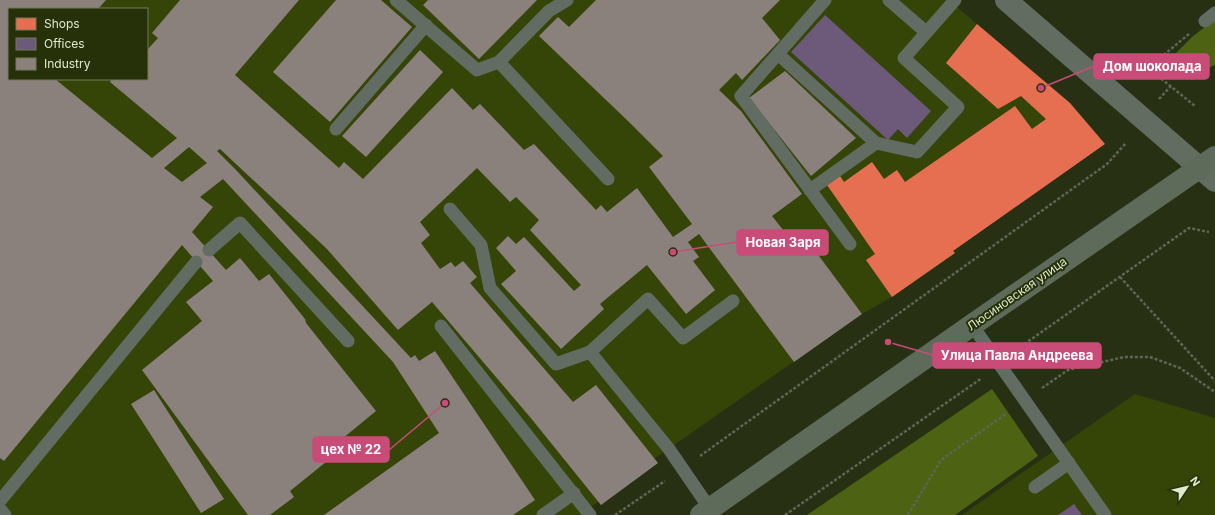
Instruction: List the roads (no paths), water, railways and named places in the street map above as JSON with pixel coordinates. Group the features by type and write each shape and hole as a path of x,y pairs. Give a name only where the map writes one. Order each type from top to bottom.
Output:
{"main road":[{"name":"Люсиновская улица","path":"706,512 972,325 1210,169"}],"street":[{"path":"1006,0 1210,169"}],"lane":[{"path":"400,1 477,70 499,62 549,11 568,0"},
{"path":"825,0 741,96 850,244"},
{"path":"889,0 926,32"},
{"path":"778,54 876,144 917,152 958,107 904,58 955,0"},
{"path":"336,129 426,25"},
{"path":"499,62 608,180"},
{"path":"810,190 876,144"},
{"path":"450,209 481,245 490,288 556,364 590,352 648,299 684,338 733,301"},
{"path":"209,250 240,223 348,341"},
{"path":"0,500 196,262"},
{"path":"972,325 1105,515"},
{"path":"441,326 590,515"},
{"path":"590,352 669,449 682,468 706,512"},
{"path":"1035,487 1069,463"},
{"path":"543,515 574,493"},
{"path":"0,509 5,515"}],"place":[{"name":"Дом шоколада","path":"1041,88"},
{"name":"Новая Заря","path":"673,252"},
{"name":"Улица Павла Андреева","path":"888,342"},
{"name":"цех № 22","path":"445,403"}]}
